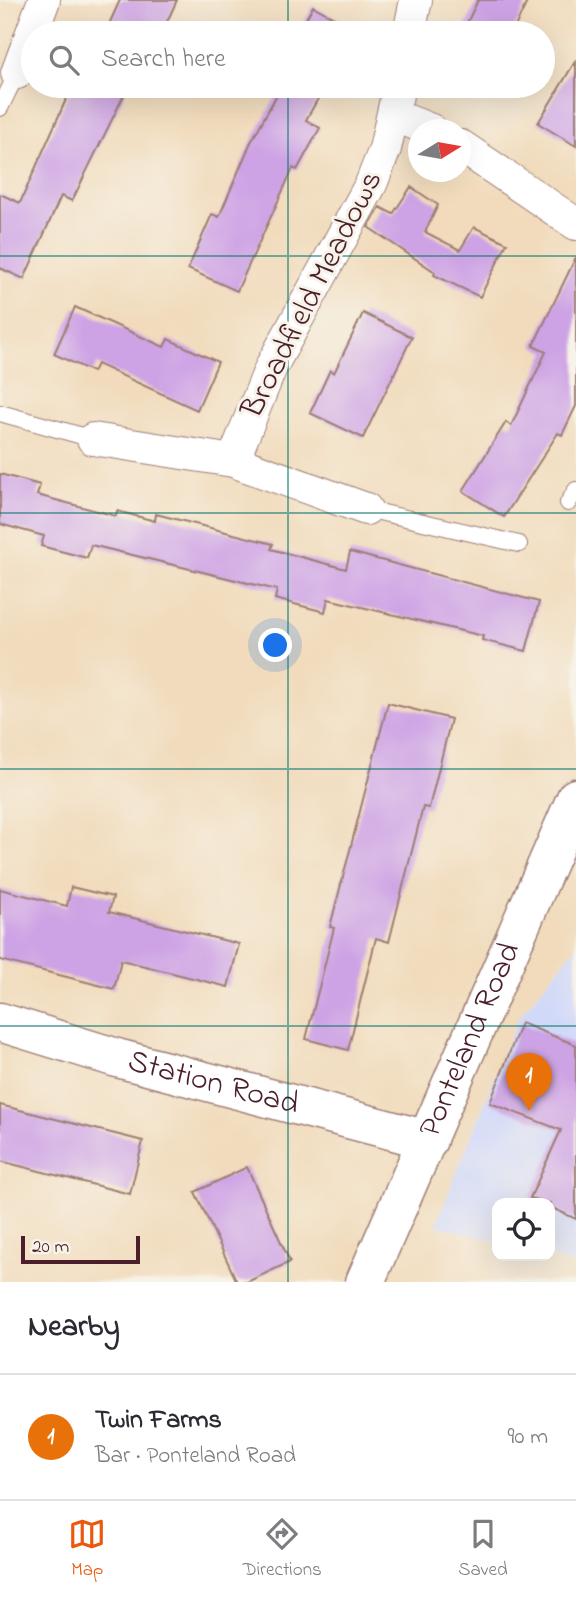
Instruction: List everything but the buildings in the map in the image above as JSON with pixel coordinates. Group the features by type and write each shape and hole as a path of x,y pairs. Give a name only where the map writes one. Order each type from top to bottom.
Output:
{"main road":[{"name":"Ponteland Road","path":"365,1282 576,798"},
{"name":"Station Road","path":"0,1022 117,1058 428,1140"}],"street":[{"path":"36,21 44,0"},
{"path":"17,73 21,62"},
{"path":"396,101 418,119"},
{"name":"Broadfield Meadows","path":"233,461 271,367 371,184 385,149 396,101"},
{"path":"471,153 576,224"},
{"path":"93,439 233,461 366,509"}],"lane":[{"path":"0,108 17,73"},
{"path":"0,413 93,439"},
{"path":"366,509 519,544"}],"shaded area":[{"path":"576,947 576,1265 555,1259 555,1198 492,1198 492,1241 436,1225 518,1018"}],"place":[{"name":"Twin Farms","path":"529,1111"}]}
